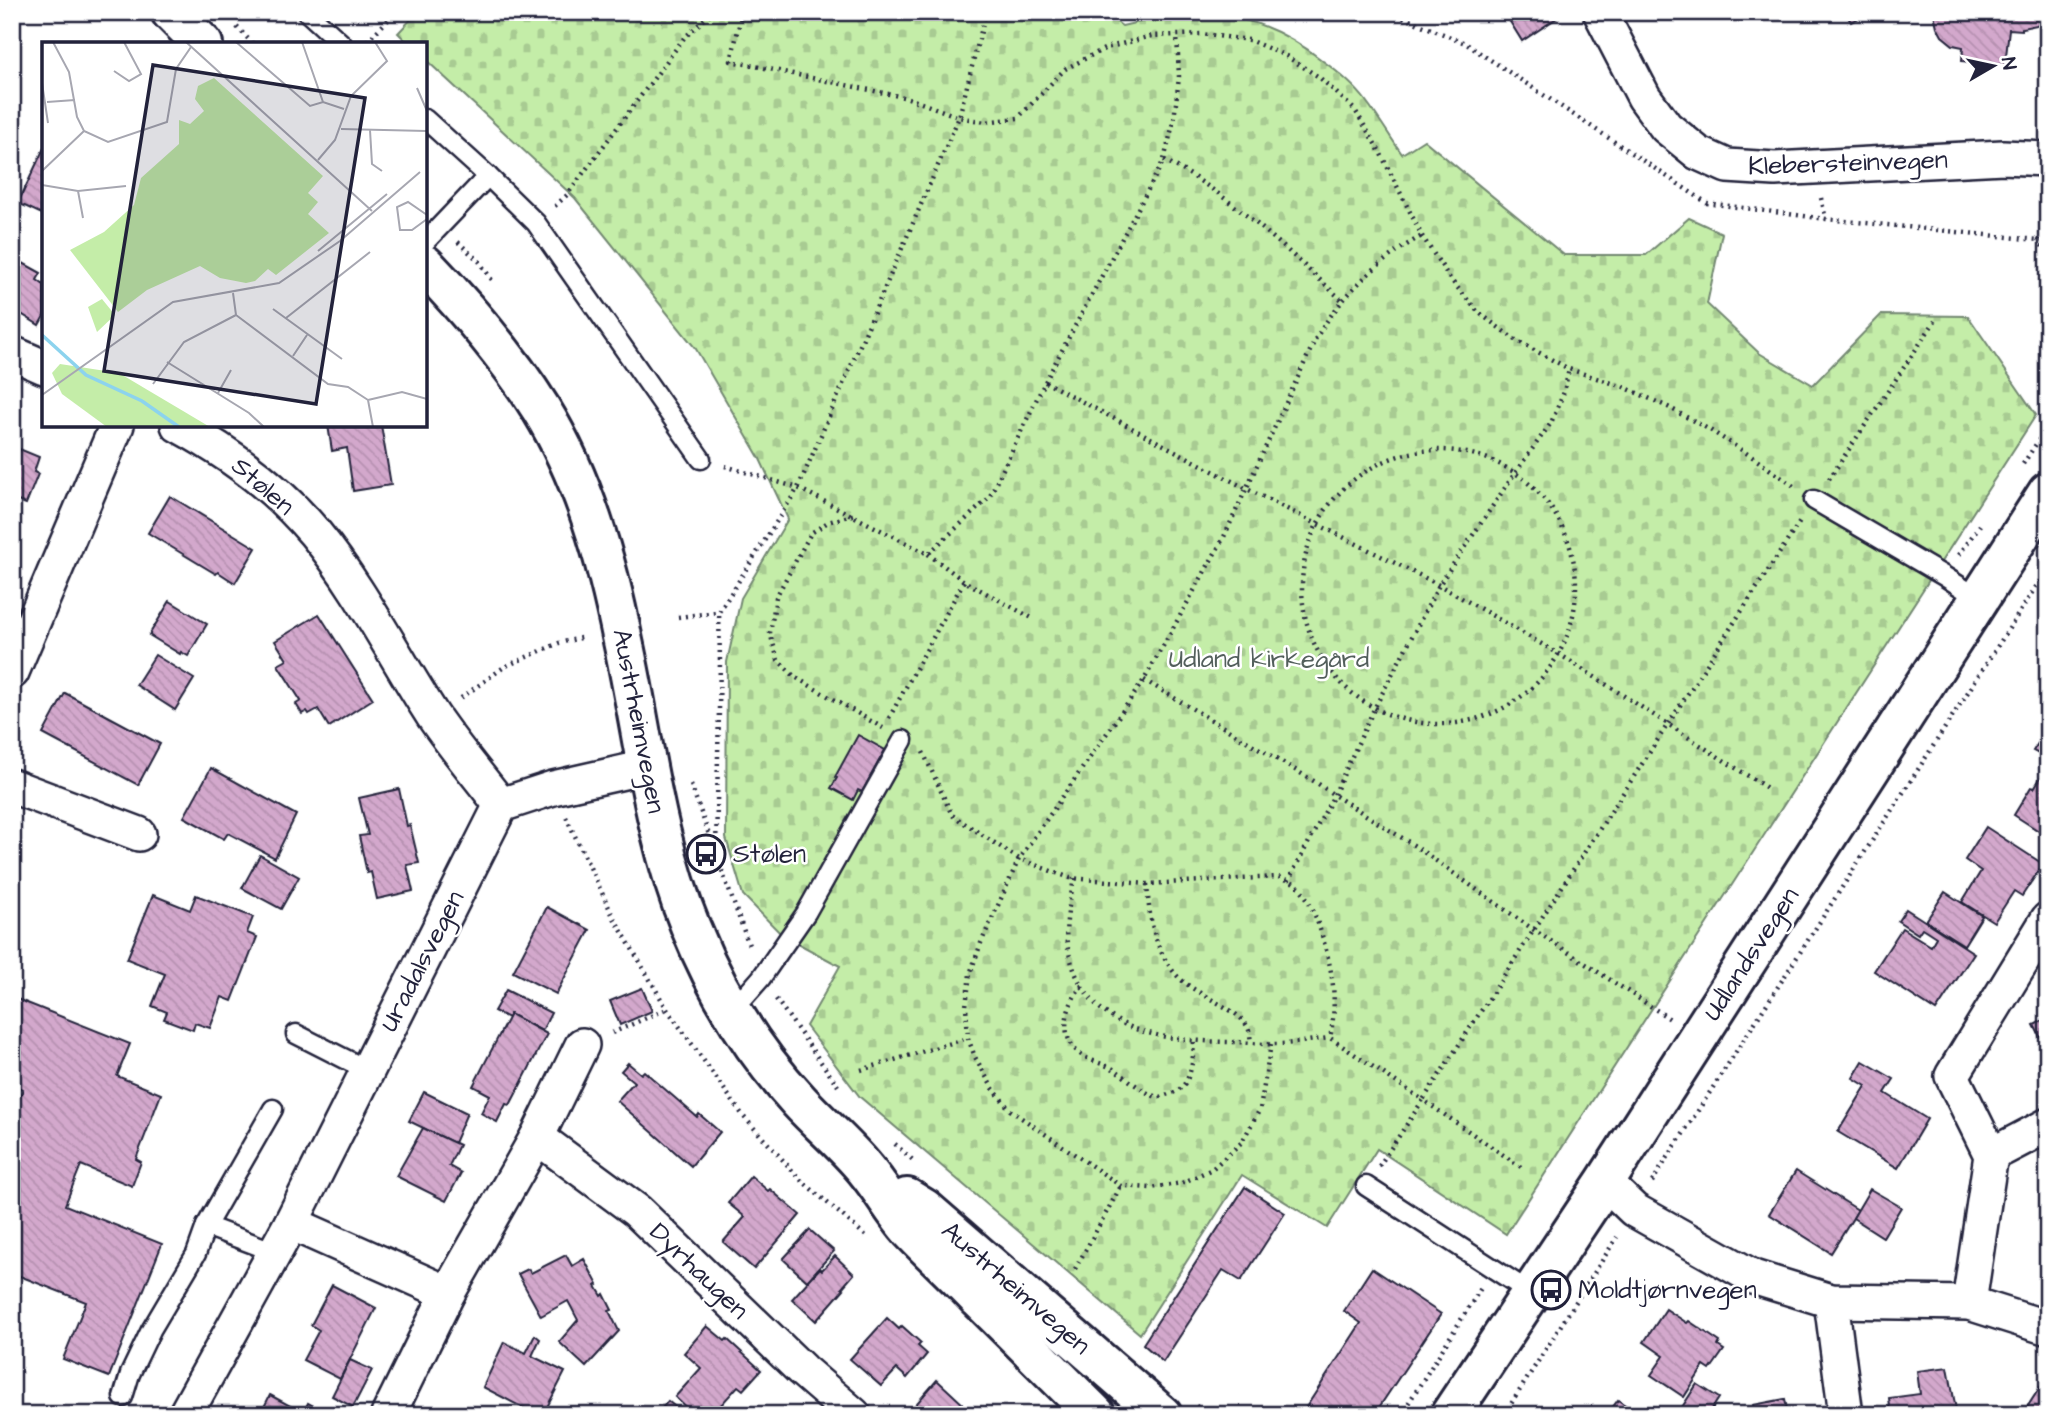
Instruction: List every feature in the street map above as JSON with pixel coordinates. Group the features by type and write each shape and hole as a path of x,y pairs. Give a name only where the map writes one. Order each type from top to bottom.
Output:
{"main road":[{"path":"171,12 201,42"},
{"name":"Austrheimvegen","path":"427,267 475,318 521,379 548,423 575,477 610,579 646,767 671,873 689,925 731,1012 760,1055 799,1101 865,1169 909,1229 1096,1415"},
{"name":"Udlandsvegen","path":"1450,1415 1605,1182 2048,492"},
{"name":"Austrheimvegen","path":"865,1169 925,1209 1174,1406"}],"street":[{"name":"Klebersteinvegen","path":"1601,12 1644,97 1666,127 1698,153 1727,166 1775,169 2003,158 2048,159"},
{"path":"12,354 42,367"},
{"path":"12,672 116,427"},
{"name":"Stølen","path":"181,427 226,454 273,491 315,533 434,717 501,805"},
{"path":"501,805 553,788 646,767"},
{"path":"12,786 139,834"},
{"name":"Uradalsvegen","path":"185,1415 291,1223 501,805"},
{"path":"1969,1303 1991,1155 1952,1076 2048,919"},
{"path":"391,1414 448,1293 537,1137 582,1045"},
{"path":"1991,1155 2048,1125"},
{"name":"Dyrhaugen","path":"537,1137 637,1210 802,1370 854,1415"},
{"path":"1605,1182 1634,1210 1753,1277 1831,1301 1969,1303 2048,1328"},
{"path":"291,1223 448,1293"},
{"path":"1831,1301 1846,1415"}],"lane":[{"path":"307,12 340,42"},
{"path":"427,121 536,223 701,459"},
{"path":"427,240 488,176"},
{"path":"1814,500 1978,598"},
{"path":"731,1012 761,978 806,913 903,740"},
{"path":"296,1034 367,1070"},
{"path":"123,1397 130,1374 151,1330 196,1254 206,1226 272,1109"},
{"path":"1366,1186 1531,1293"},
{"path":"206,1226 275,1252"}],"path":[{"path":"366,42 396,12"},
{"path":"536,223 567,195 684,38 712,12"},
{"path":"742,12 731,61 908,98 959,117 985,122 1018,118 1065,69 1106,48 1152,36 1202,34 1250,40 1286,56 1319,77 1355,110 1380,152 1422,236 1451,280 1478,312 1514,339 1569,369 1624,387 1710,430 1814,500"},
{"path":"716,854 719,612 798,488 959,117 986,12"},
{"path":"928,554 989,498 1045,382 1164,160 1174,120 1179,77 1177,35"},
{"path":"1164,160 1190,173 1234,207 1289,251 1343,301"},
{"path":"441,226 479,261 495,284"},
{"path":"1271,1044 1260,1109 1242,1142 1212,1169 1182,1183 1151,1188 1121,1186 1010,1110 992,1087 968,1038 966,1006 970,974 1019,859 1144,680 1223,539 1316,338 1331,314 1381,264 1422,236"},
{"path":"2038,239 2048,256"},
{"path":"1366,1186 1814,500 1936,321"},
{"path":"1288,881 1334,796 1374,709 1439,585 1551,424 1564,392 1569,369"},
{"path":"1045,382 1247,489 1439,585 1559,654 1770,790"},
{"path":"1427,450 1474,454 1515,473 1546,500 1567,536 1576,575 1574,616 1559,654 1533,688 1498,712 1457,724 1415,723 1374,709 1340,683 1316,648 1303,607 1304,565 1317,524 1345,487 1383,461 1427,450"},
{"path":"701,459 798,488 928,554 964,581 1032,618"},
{"path":"853,515 828,522 811,533 776,597 770,633 778,660 795,677 925,754 952,815 1019,859 1074,878 1147,884 1278,877 1295,883 1310,903 1323,938 1332,978 1334,1022 1330,1038"},
{"path":"1504,1415 2048,568"},
{"path":"884,728 964,581"},
{"path":"678,617 719,612"},
{"path":"434,717 504,667 559,643 585,637"},
{"path":"1144,680 1233,731 1415,846 1534,930 1698,1038"},
{"path":"689,781 761,978 840,1088"},
{"path":"1074,878 1067,939 1074,971 1088,997 1106,1015 1127,1027 1153,1035 1195,1041 1271,1044 1330,1038 1521,1167"},
{"path":"1147,884 1149,912 1157,946 1175,973 1194,991 1237,1014 1247,1025 1251,1042"},
{"path":"1082,985 1070,1000 1065,1028 1070,1045 1083,1056 1107,1064 1143,1090 1158,1097 1175,1093 1188,1080 1195,1041"},
{"path":"582,1045 667,1009"},
{"path":"861,1070 968,1038"},
{"path":"886,1137 917,1164"},
{"path":"1075,1269 1121,1186"},
{"path":"1401,1415 1494,1269"},
{"path":"1174,1406 1197,1407 1214,1415"}],"green space":[{"name":"Udland kirkegård","path":"418,12 1103,12 1122,26 1178,16 1227,16 1275,30 1298,43 1329,65 1357,90 1402,154 1424,140 1564,255 1646,255 1689,218 1722,233 1707,304 1759,353 1813,385 1881,315 1968,316 2036,415 1506,1234 1377,1149 1327,1228 1242,1175 1140,1334 860,1097 806,1026 840,966 782,935 743,895 726,838 727,662 741,598 788,519 760,459 696,349 575,198 427,61 427,42 407,42 398,33"}],"building":[{"path":"1504,12 1562,12 1563,14 1522,41"},
{"path":"1845,12 1870,12 1851,22"},
{"path":"1941,12 2040,12 2042,24 2022,30 2009,29 2005,65 1962,61 1963,47 1953,45 1942,36 1937,27 1934,14 1940,15"},
{"path":"2042,12 2048,12 2048,29 2045,29"},
{"path":"42,152 42,214 18,203"},
{"path":"12,257 41,273 37,280 42,284 42,320 39,325 18,312 12,319"},
{"path":"328,427 381,427 391,485 353,491 347,448 332,451"},
{"path":"12,446 39,457 34,472 38,474 26,504 12,499"},
{"path":"170,496 256,548 235,583 148,533"},
{"path":"170,601 207,624 188,656 149,635"},
{"path":"319,614 373,699 329,727 318,709 302,714 296,704 301,701 278,665 287,660 275,641"},
{"path":"155,655 194,679 175,710 136,685"},
{"path":"65,693 160,744 138,785 43,734"},
{"path":"2048,728 2048,759 2033,751"},
{"path":"858,735 885,750 862,792 858,790 853,800 831,788"},
{"path":"2048,766 2048,837 2014,815"},
{"path":"211,768 296,815 275,858 228,833 224,839 184,817"},
{"path":"399,789 419,863 407,865 413,891 377,899 371,872 367,873 359,836 368,835 359,798"},
{"path":"1986,827 2043,864 2022,896 2014,891 1994,922 1962,902 1981,871 1965,860"},
{"path":"260,855 299,877 281,909 242,888"},
{"path":"1945,892 1982,916 1964,945 1926,921"},
{"path":"153,895 190,910 196,895 253,917 247,933 257,937 232,1001 222,997 210,1028 195,1023 193,1030 164,1019 167,1012 152,1006 165,974 127,959"},
{"path":"547,907 590,930 556,994 513,972"},
{"path":"1906,909 1974,953 1936,1011 1874,971 1902,928 1931,946 1936,937 1922,928 1918,934 1898,921"},
{"path":"642,988 652,1011 620,1025 610,1001"},
{"path":"506,990 551,1013 542,1031 510,1014 508,1018 494,1011"},
{"path":"12,997 130,1044 117,1076 161,1094 136,1159 141,1162 132,1186 81,1165 65,1205 162,1244 109,1377 63,1359 86,1302 12,1273 12,1115 23,1089 12,1085"},
{"path":"510,1014 547,1034 510,1105 506,1104 497,1122 481,1113 490,1095 473,1086"},
{"path":"2048,1018 2048,1052 2034,1025"},
{"path":"1863,1061 1894,1079 1885,1093 1927,1119 1898,1168 1838,1132 1866,1086 1853,1078"},
{"path":"628,1063 641,1074 644,1071 697,1117 699,1114 720,1132 691,1166 617,1101 634,1082 621,1071"},
{"path":"424,1092 467,1113 454,1143 409,1121"},
{"path":"423,1128 459,1145 449,1166 461,1173 446,1201 396,1176"},
{"path":"1796,1171 1858,1210 1831,1253 1769,1214"},
{"path":"751,1176 800,1215 754,1269 723,1242 745,1217 728,1203"},
{"path":"1245,1187 1285,1213 1241,1281 1223,1270 1163,1362 1143,1344"},
{"path":"1870,1189 1901,1207 1883,1237 1853,1218"},
{"path":"810,1230 834,1251 807,1281 783,1259"},
{"path":"566,1255 572,1266 584,1259 598,1285 596,1286 602,1296 604,1294 612,1310 609,1311 619,1331 586,1367 559,1342 578,1320 568,1301 541,1316 518,1274 528,1269 531,1273"},
{"path":"835,1256 854,1274 816,1321 792,1299 820,1268 822,1270"},
{"path":"1372,1268 1441,1314 1374,1415 1301,1415 1361,1323 1344,1311"},
{"path":"332,1285 376,1308 340,1379 303,1360 319,1330 311,1325"},
{"path":"1666,1309 1720,1342 1718,1346 1724,1350 1710,1370 1704,1366 1684,1397 1651,1375 1664,1356 1644,1342"},
{"path":"887,1318 899,1329 902,1326 921,1343 918,1346 927,1354 907,1378 897,1369 881,1386 850,1359"},
{"path":"707,1326 725,1341 727,1339 761,1370 743,1390 738,1386 712,1415 694,1415 675,1397 701,1368 684,1353"},
{"path":"535,1335 540,1339 532,1356 565,1372 543,1415 537,1415 483,1387 504,1342 526,1353"},
{"path":"350,1360 372,1370 353,1407 332,1396"},
{"path":"1948,1367 1957,1415 1891,1415 1889,1398 1920,1394 1917,1371"},
{"path":"2046,1378 2048,1415 2022,1415"},
{"path":"937,1380 965,1406 957,1415 915,1415 910,1411"},
{"path":"1697,1384 1719,1398 1708,1415 1677,1415"},
{"path":"270,1395 303,1413 308,1403 329,1415 260,1415"},
{"path":"1785,1399 1788,1415 1755,1415 1753,1405"},
{"path":"1618,1400 1638,1414 1640,1412 1643,1415 1607,1415"},
{"path":"668,1401 685,1415 662,1415 659,1412"},
{"path":"720,1407 729,1415 713,1415"}],"place":[{"name":"Stølen","path":"706,854"},
{"name":"Moldtjørnvegen","path":"1551,1290"}]}
